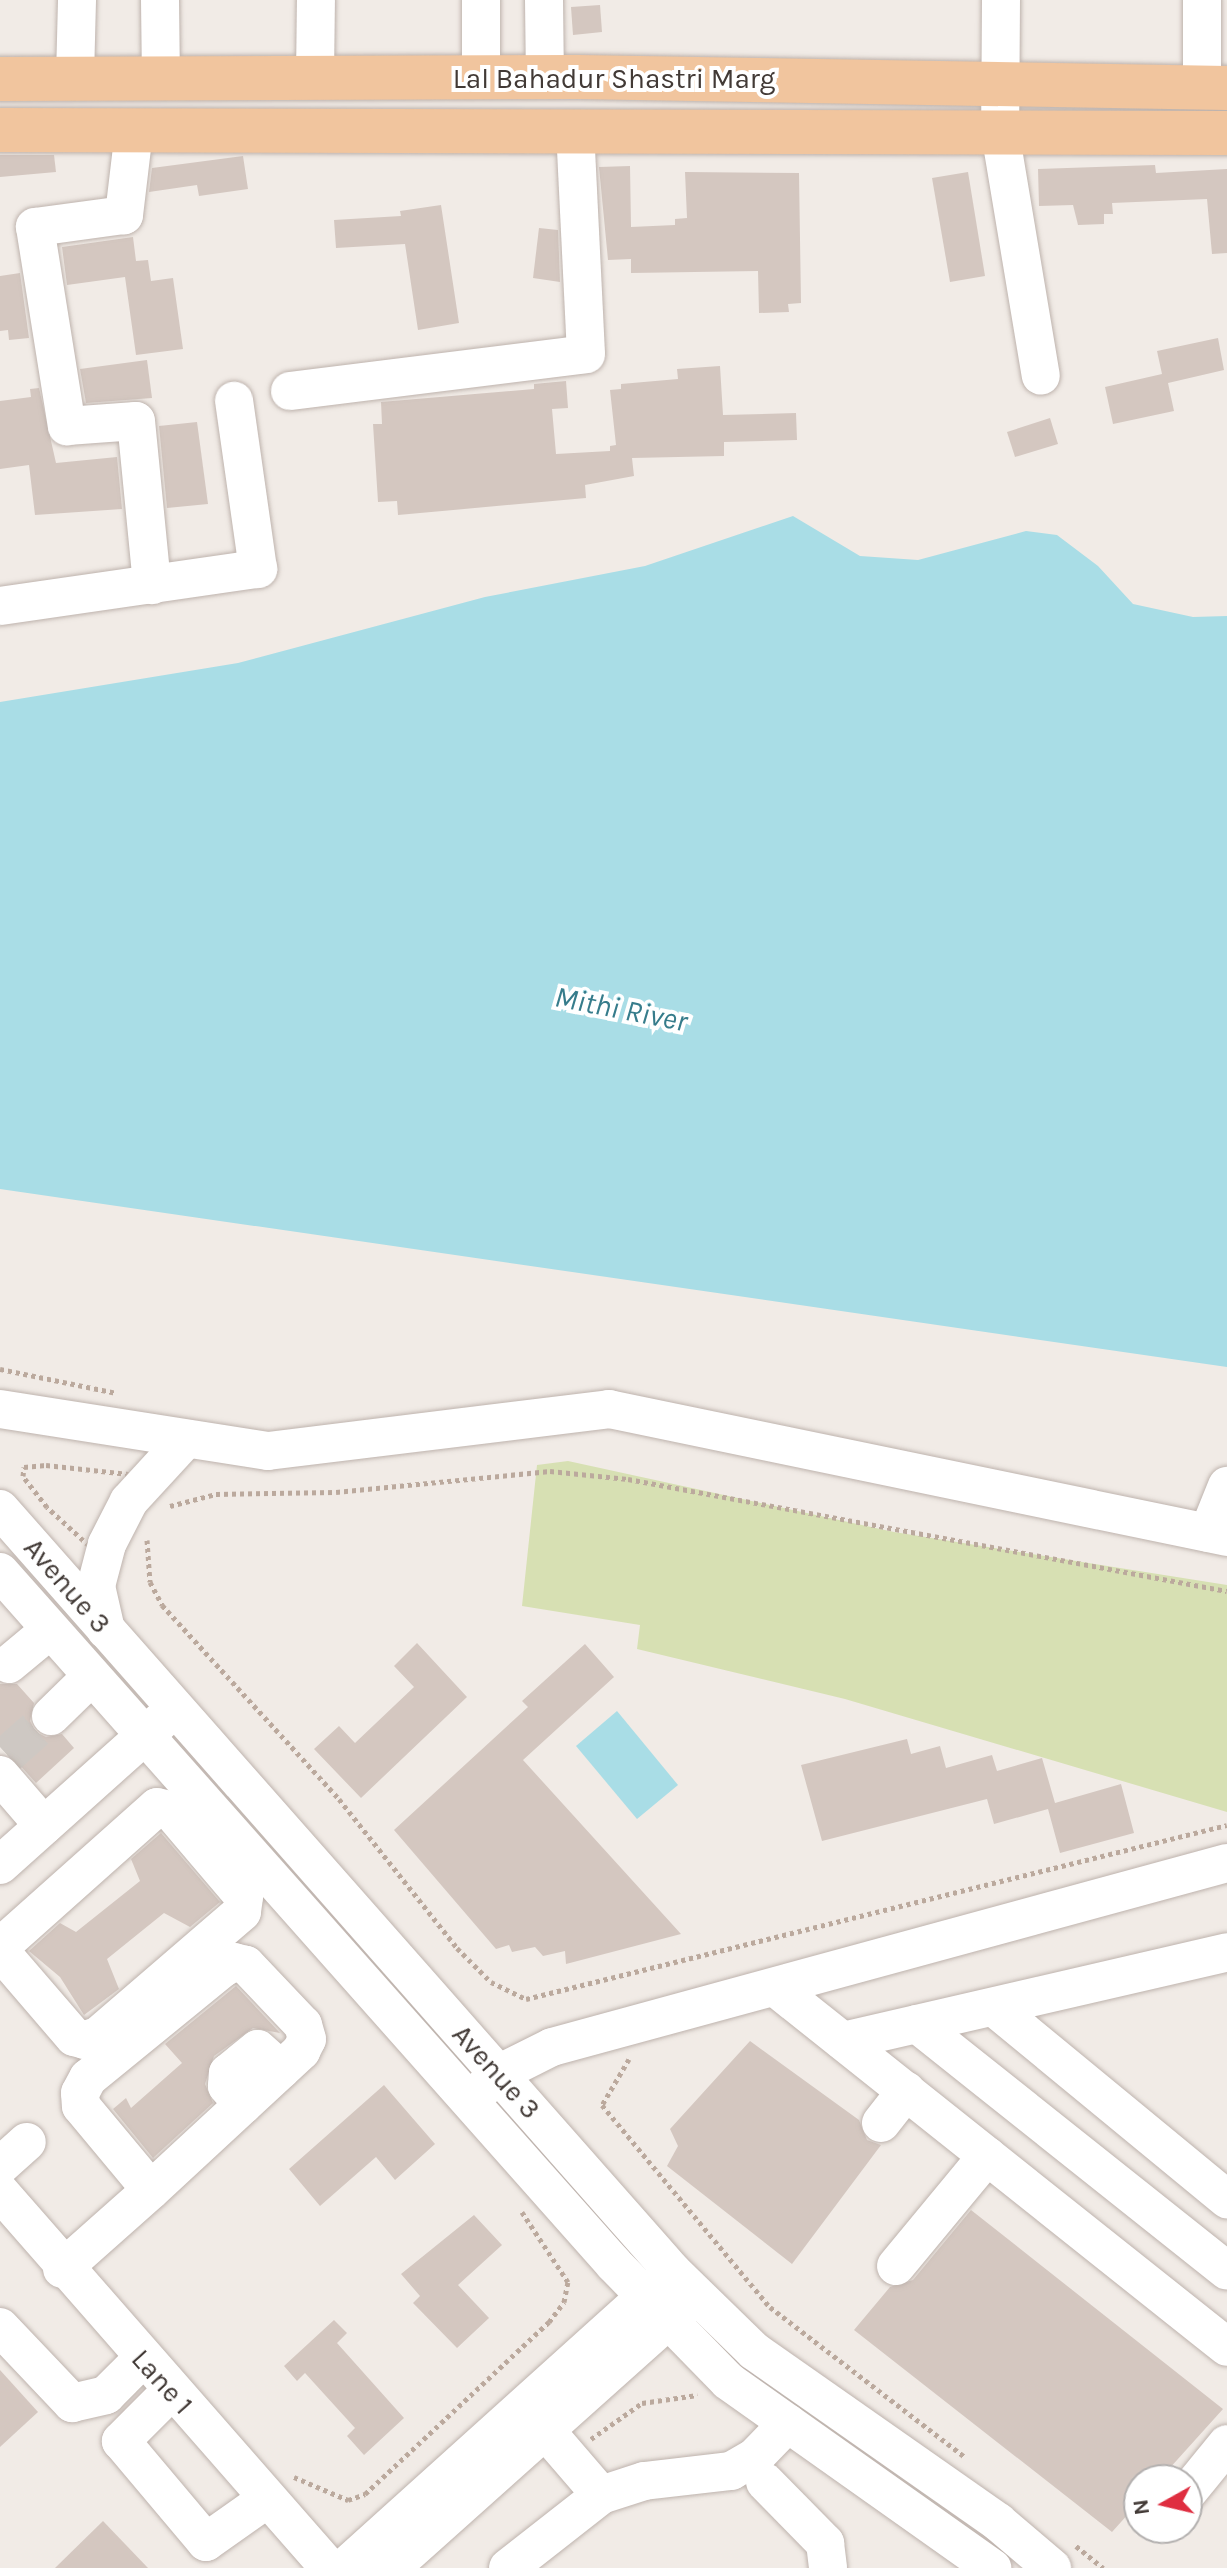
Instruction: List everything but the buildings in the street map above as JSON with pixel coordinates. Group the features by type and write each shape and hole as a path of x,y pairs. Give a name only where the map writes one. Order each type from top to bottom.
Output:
{"main road":[{"path":"93,77 125,131"},
{"name":"Lal Bahadur Shastri Marg","path":"0,79 545,77 1214,88"},
{"name":"Lal Bahadur Shastri Marg","path":"0,130 1227,133"}],"street":[{"path":"77,0 93,77"},
{"path":"160,0 161,77"},
{"path":"315,77 316,0"},
{"path":"481,0 481,77"},
{"path":"544,0 545,77"},
{"path":"1001,0 1000,132 1041,376"},
{"path":"1202,0 1214,88"},
{"path":"290,391 586,354 575,130"},
{"path":"125,131 124,215 35,227 67,426 136,421 152,585"},
{"path":"0,606 258,569 234,401"},
{"path":"0,1409 268,1451 609,1409 1218,1535 1227,1486"},
{"path":"107,1633 96,1586 107,1544 129,1501 186,1439"},
{"name":"Avenue 3","path":"0,1509 498,2074 671,2296 728,2381 976,2564"},
{"name":"Avenue 3","path":"0,1572 143,1737 248,1876 469,2101 671,2296 998,2522 1052,2568"},
{"path":"9,1664 50,1630"},
{"path":"51,1716 91,1677"},
{"path":"0,1865 174,1709"},
{"path":"2,1764 44,1826"},
{"path":"157,1807 170,1810 248,1876 242,1912 98,2036 85,2040 74,2037 0,1949 157,1807"},
{"path":"469,2101 498,2074 552,2047 1227,1863"},
{"path":"843,2041 1227,1952"},
{"path":"62,2269 151,2190 281,2070 307,2039 303,2025 246,1965 234,1962 88,2078 81,2106 151,2190"},
{"path":"776,1988 1227,2347"},
{"path":"995,2008 1227,2199"},
{"path":"917,2024 1227,2271"},
{"path":"881,2123 906,2091"},
{"path":"896,2266 987,2156"},
{"name":"Lane 1","path":"0,2192 62,2269 329,2568"},
{"path":"391,2568 545,2430 671,2296"},
{"path":"344,2568 671,2296"},
{"path":"0,2327 72,2403 106,2395 142,2359"},
{"path":"171,2391 121,2441 206,2542 267,2499"},
{"path":"508,2568 601,2495 644,2481 731,2471 755,2457 788,2423"},
{"path":"545,2430 601,2495"},
{"path":"1203,2473 1227,2444"},
{"path":"765,2482 825,2543 828,2568"},
{"path":"976,2564 998,2522"}],"path":[{"path":"24,1467 129,1474 95,1551 83,1542 47,1507 23,1476 24,1467"},
{"path":"163,1513 174,1503 216,1494 336,1492 550,1471 643,1482 1227,1591"},
{"path":"151,1524 144,1551 150,1582 162,1605 339,1799 457,1948 491,1982 526,1999 1227,1825"},
{"path":"328,2494 348,2500 365,2494 564,2302 568,2282 518,2205"}],"green space":[{"path":"568,1461 894,1532 1227,1585 1227,1812 845,1699 637,1649 640,1625 522,1606 537,1465"}],"water":[{"name":"Mithi River","path":"793,516 860,556 918,560 1026,531 1057,535 1098,566 1133,604 1193,617 1227,616 1227,1367 0,1189 0,702 238,663 485,597 645,566"},
{"path":"617,1711 678,1785 637,1819 576,1746"}],"tunnel":[{"path":"7,1755 51,1716"}]}
